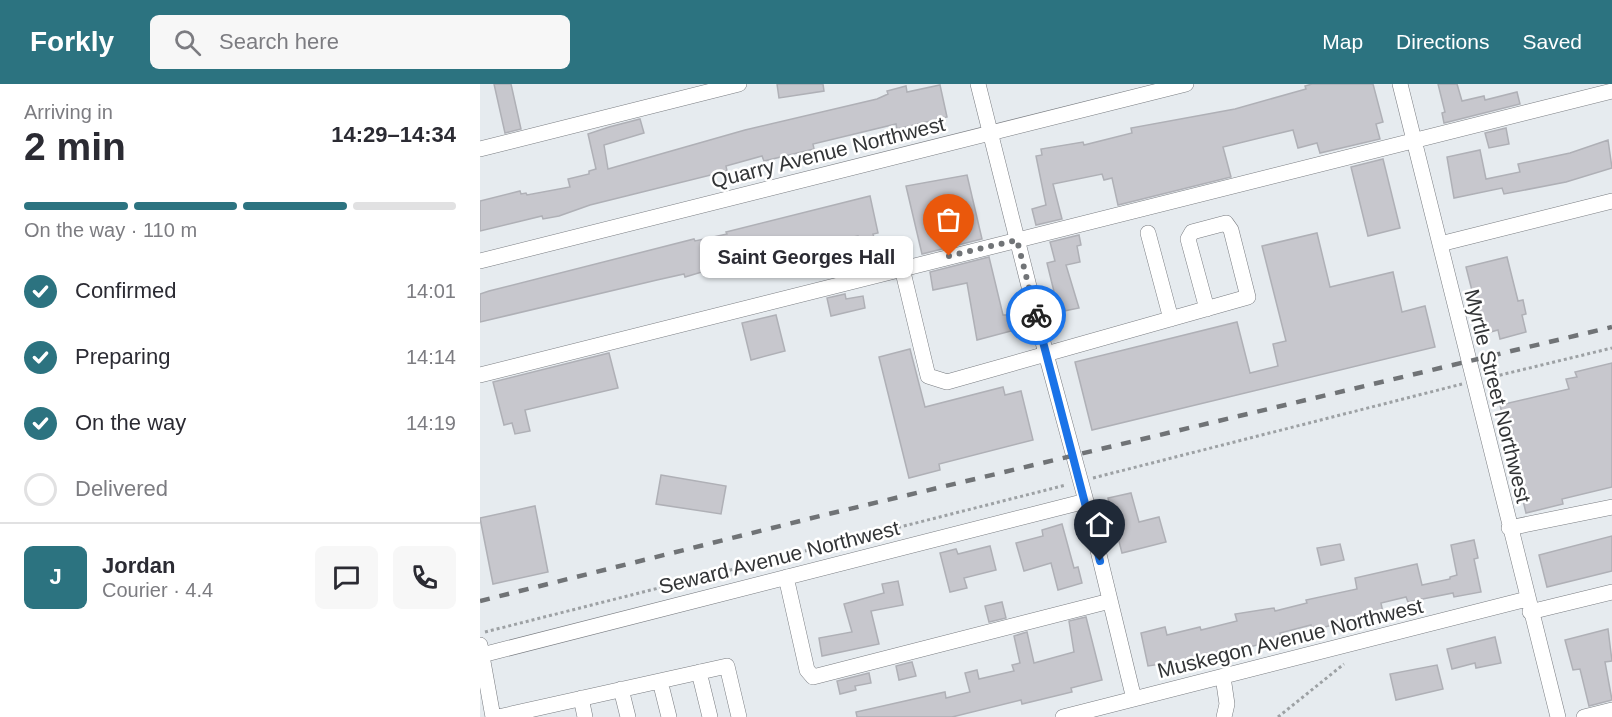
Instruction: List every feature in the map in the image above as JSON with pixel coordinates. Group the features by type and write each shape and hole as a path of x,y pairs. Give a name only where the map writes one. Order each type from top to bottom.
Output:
{"street":[{"path":"480,149 738,84"},
{"path":"978,84 1046,354 1086,501 1134,699"},
{"name":"Quarry Avenue Northwest","path":"480,261 1186,84"},
{"name":"Myrtle Street Northwest","path":"1400,84 1558,717"},
{"path":"480,375 1612,91"},
{"path":"1440,244 1612,201"},
{"path":"902,268 928,376 947,382 1207,309 1248,297 1231,230 1226,223 1191,232 1188,239 1207,309"},
{"path":"1148,233 1171,319"},
{"name":"Seward Avenue Northwest","path":"481,650 786,577 1086,501"},
{"path":"1509,528 1612,507"},
{"path":"786,577 807,670 813,677 1110,601"},
{"name":"Muskegon Avenue Northwest","path":"1064,717 1082,715 1223,676 1529,605 1612,592"},
{"path":"481,650 495,717 727,666 739,717"},
{"path":"699,672 710,717"},
{"path":"1223,676 1227,704 1224,717"},
{"path":"660,681 669,717"},
{"path":"621,689 628,717"},
{"path":"581,698 585,717"},
{"path":"1584,717 1612,710"}],"path":[{"path":"480,633 1473,381 1612,348"},
{"path":"1278,717 1344,664"}],"building":[{"path":"494,84 511,84 521,129 505,133"},
{"path":"777,84 823,84 824,91 779,98"},
{"path":"1373,84 1383,122 1376,124 1380,139 1320,153 1317,143 1298,148 1293,130 1223,147 1231,177 1118,205 1112,178 1104,180 1102,174 1053,184 1062,219 1036,225 1032,209 1046,205 1036,156 1042,155 1041,149 1083,142 1084,145 1132,133 1131,128 1235,109 1306,89 1305,86"},
{"path":"1438,84 1457,84 1462,101 1484,96 1485,100 1517,92 1520,104 1444,123 1442,113 1445,112"},
{"path":"940,85 947,117 897,129 896,124 813,144 814,149 764,161 762,156 726,166 727,171 590,205 559,216 543,219 542,216 480,231 480,201 520,191 521,194 526,193 527,195 570,187 568,179 589,174 589,171 596,169 588,134 609,127 640,119 644,133 604,145 608,169 745,130 877,99 888,94 887,91 906,86 907,92"},
{"path":"1506,128 1509,144 1489,148 1485,133"},
{"path":"1608,140 1612,168 1566,182 1504,194 1502,188 1454,198 1447,157 1480,150 1486,179 1520,172 1518,164 1570,153"},
{"path":"1383,159 1400,228 1368,236 1351,167"},
{"path":"967,175 982,239 922,254 906,186"},
{"path":"870,196 878,233 873,234 881,264 866,268 858,236 832,242 831,238 801,246 801,249 702,269 702,272 685,277 684,274 480,322 480,294 489,291 694,239 695,241 727,234 726,232"},
{"path":"1317,233 1330,287 1393,272 1402,312 1425,306 1435,347 1092,430 1075,362 1237,322 1250,373 1278,366 1273,344 1286,341 1262,246"},
{"path":"1079,235 1081,245 1077,246 1080,262 1066,265 1079,308 1059,312 1047,263 1055,261 1050,242"},
{"path":"989,257 1003,315 1007,315 1011,331 977,340 967,283 933,290 930,272"},
{"path":"1507,257 1518,301 1523,300 1526,314 1522,315 1526,332 1500,339 1498,330 1483,334 1466,267"},
{"path":"845,294 846,299 863,296 865,308 831,316 827,298"},
{"path":"776,315 785,351 751,360 742,323"},
{"path":"910,349 925,407 1003,387 1005,395 1021,391 1033,440 939,464 940,470 909,478 879,357"},
{"path":"609,353 618,388 525,410 530,431 515,434 512,423 504,425 493,382"},
{"path":"1612,363 1612,487 1562,499 1563,504 1526,513 1500,405 1569,389 1566,379 1577,377 1575,372"},
{"path":"661,475 726,486 721,514 656,504"},
{"path":"1131,493 1139,522 1159,517 1166,542 1122,553 1108,498"},
{"path":"535,506 548,572 493,584 480,518"},
{"path":"1062,524 1074,568 1078,567 1082,583 1058,590 1051,563 1024,571 1016,543 1043,536 1042,530"},
{"path":"1612,536 1612,571 1547,587 1539,555"},
{"path":"1474,540 1478,558 1474,559 1481,592 1454,597 1453,593 1408,602 1406,597 1381,603 1383,613 1312,630 1311,625 1280,633 1281,639 1210,657 1148,666 1141,633 1165,627 1167,635 1237,621 1235,614 1274,608 1275,611 1307,603 1306,600 1357,589 1355,578 1417,564 1422,585 1450,579 1457,575 1451,545"},
{"path":"1340,544 1344,560 1321,565 1317,548"},
{"path":"990,546 996,570 964,578 967,588 950,592 940,553 956,549 958,554"},
{"path":"898,581 903,605 871,611 879,644 822,656 819,638 852,632 844,604 884,593 882,584"},
{"path":"1002,602 1006,618 989,622 985,606"},
{"path":"1086,617 1102,680 1071,688 1072,692 1022,704 1021,700 952,717 857,717 856,712 945,692 946,698 970,692 965,673 977,670 979,679 1014,671 1012,665 1020,663 1014,636 1027,632 1034,663 1074,652 1069,621"},
{"path":"1608,629 1612,661 1605,662 1612,700 1589,706 1580,669 1573,670 1565,640"},
{"path":"1495,637 1501,663 1476,668 1475,663 1452,669 1447,649"},
{"path":"912,662 916,676 899,680 896,666"},
{"path":"1437,665 1443,689 1396,700 1390,674"},
{"path":"869,673 871,683 855,686 856,690 840,694 837,681"}],"railway":[{"path":"480,601 820,516 1612,327"}],"way so far":[{"path":"949,256 1017,240 1036,315"}],"place":[{"name":"Saint Georges Hall","path":"949,256"}],"route":[{"path":"1036,315 1100,561"}]}
